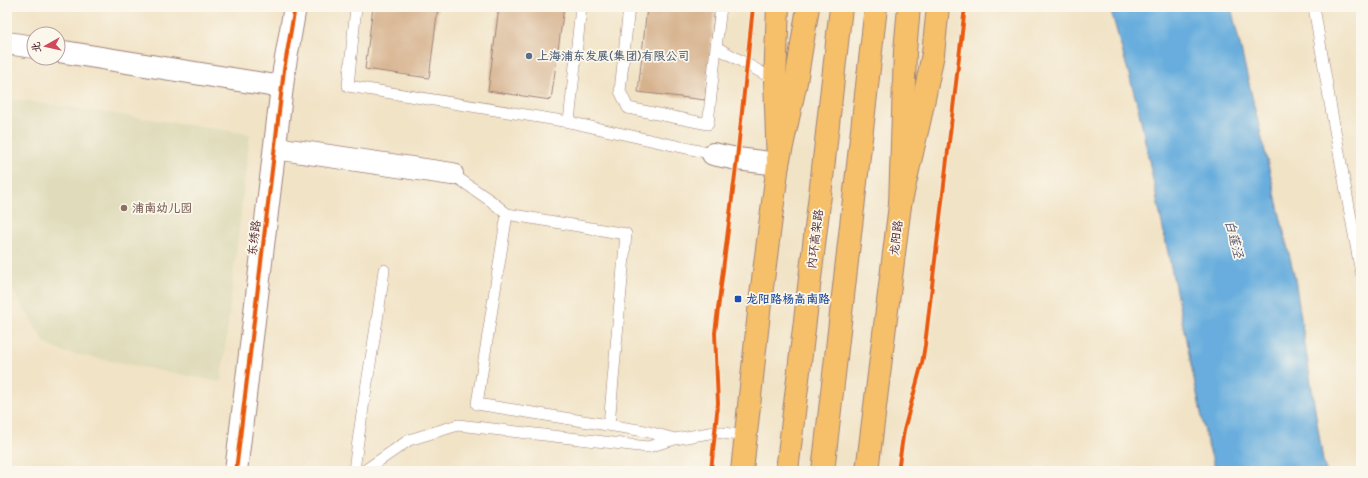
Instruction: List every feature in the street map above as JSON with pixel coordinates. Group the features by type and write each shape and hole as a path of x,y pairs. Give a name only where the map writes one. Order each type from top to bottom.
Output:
{"main road":[{"path":"778,7 775,80 778,164"},
{"path":"742,471 761,295 778,164 796,82 808,7"},
{"name":"内环高架路","path":"787,471 841,7"},
{"path":"823,471 876,7"},
{"path":"900,205 905,51 909,7"},
{"name":"龙阳路","path":"867,471 900,205 933,54 938,7"}],"street":[{"name":"东绣路","path":"236,471 282,88 295,7"},
{"path":"7,43 26,46"},
{"path":"66,52 282,88"},
{"path":"275,148 452,174"},
{"path":"713,154 737,159 778,164"}],"lane":[{"path":"356,7 348,86 570,122 713,154"},
{"path":"570,122 581,7"},
{"path":"629,7 620,91 628,108 708,124 721,7"},
{"path":"1314,7 1361,272"},
{"path":"716,47 775,80"},
{"path":"452,174 507,214 626,234 609,426"},
{"path":"507,214 477,404 645,431 675,439"},
{"path":"354,471 360,420 373,349 384,270"},
{"path":"364,471 409,440 458,425 648,447 675,439 716,432 746,436"}],"shaded area":[{"name":"浦南幼儿园","path":"7,98 250,134 221,382 63,352 45,343 7,281"}],"water":[{"name":"白莲泾","path":"1110,7 1231,7 1295,279 1323,461 1326,471 1216,471 1207,442 1138,107"}],"building":[{"path":"373,7 438,7 429,78 365,69"},
{"path":"499,7 564,7 551,100 488,91"},
{"path":"647,7 715,7 705,100 638,92"}],"cycle path":[{"path":"236,471 284,70 295,7"},
{"path":"711,471 718,403 715,333 737,159 753,7"},
{"path":"898,471 904,430 922,363 925,345 965,7"}],"place":[{"name":"上海浦东发展(集团)有限公司","path":"529,56"},
{"name":"浦南幼儿园","path":"124,208"},
{"name":"龙阳路杨高南路","path":"738,299"}]}
